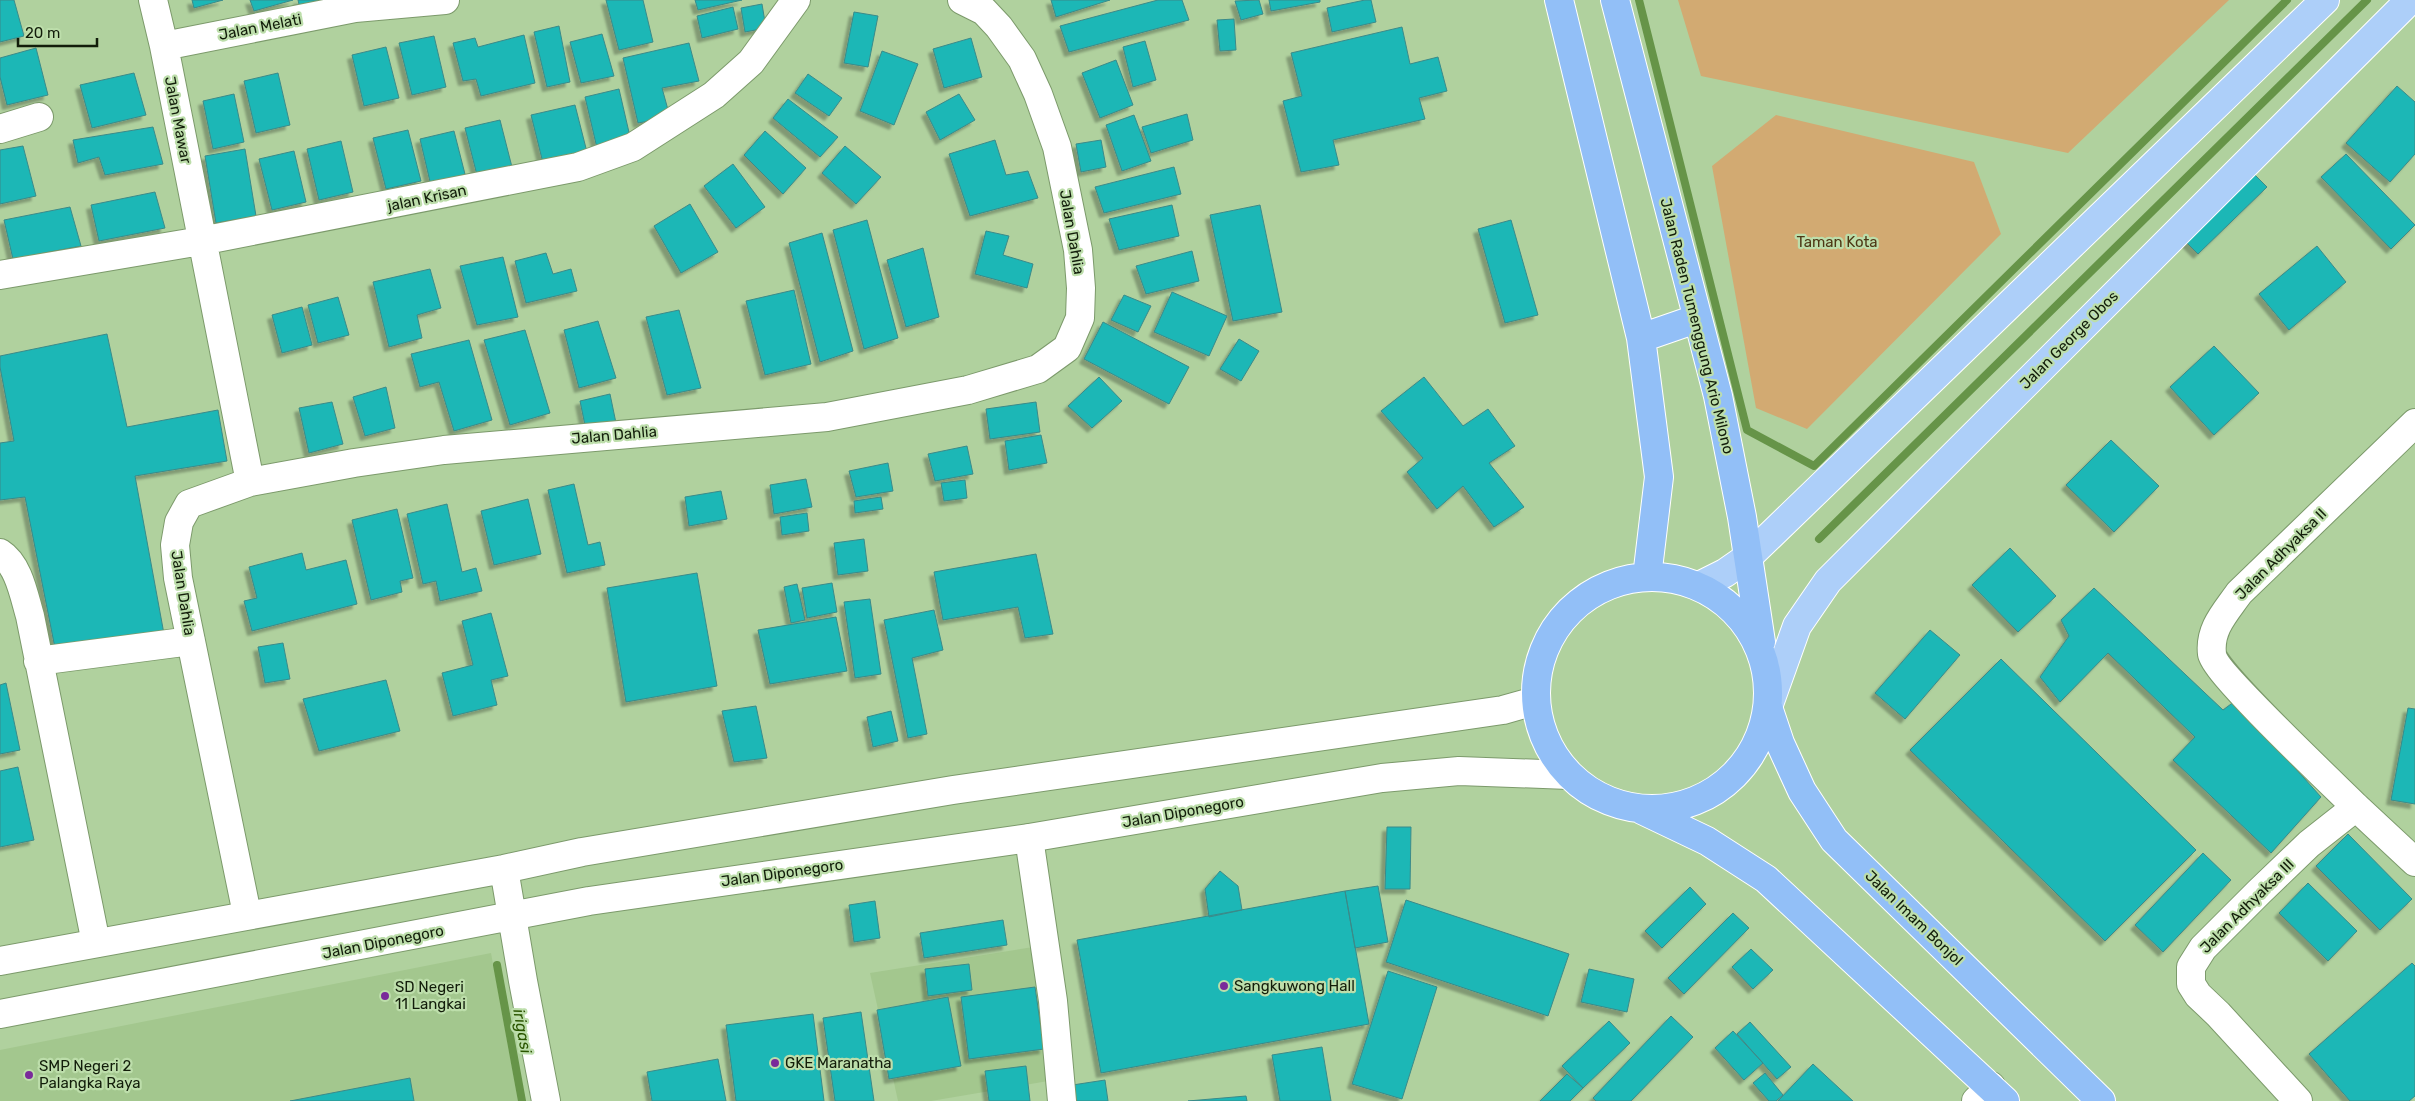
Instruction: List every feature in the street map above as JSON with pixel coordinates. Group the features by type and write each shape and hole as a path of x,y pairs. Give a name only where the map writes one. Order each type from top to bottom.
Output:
{"highway":[{"path":"1558,0 1642,338 1659,477 1647,577"},
{"name":"Jalan Raden Tumenggung Ario Milono","path":"1615,0 1696,319 1718,396 1748,557 1763,656"},
{"path":"1642,338 1696,319"},
{"path":"1638,808 1664,809 1689,803 1713,792 1734,776 1750,756 1762,732 1768,707 1768,676 1763,656 1744,622 1716,595 1698,586 1674,578 1647,577 1617,582 1588,595 1565,615 1548,641 1543,655 1538,670 1535,700 1540,728 1552,753 1569,776 1601,798 1638,808 1707,841 1766,879 1990,1096"},
{"name":"Jalan Imam Bonjol","path":"1768,707 1780,743 1802,791 1834,840 2101,1101"}],"main road":[{"path":"1698,586 1725,573 1748,557 2325,0"},
{"name":"Jalan George Obos","path":"1768,707 1797,626 1828,581 2410,0"}],"street":[{"name":"Jalan Mawar","path":"153,0 164,46 250,482"},
{"name":"Jalan Melati","path":"164,46 355,4 445,0"},
{"name":"jalan Krisan","path":"0,276 202,241 578,167 633,147 714,95 752,62 796,0"},
{"name":"Jalan Dahlia","path":"247,914 178,578 175,545 178,522 189,504 250,482 354,463 444,450 827,417 968,390 1038,369 1067,348 1080,318 1081,288 1078,250 1057,148 1038,94 1022,59 999,27 984,11 968,1"},
{"path":"0,129 39,117"},
{"name":"Jalan Adhyaksa II","path":"2356,807 2230,682 2212,657 2212,638 2218,622 2239,593 2415,423"},
{"path":"0,553 10,563 30,616 96,943"},
{"path":"38,661 191,641"},
{"path":"0,960 504,869 582,852 953,790 1503,710 1535,700"},
{"name":"Jalan Diponegoro","path":"0,1014 589,901 1029,838 1382,778 1459,771 1569,776"},
{"path":"2356,807 2415,862"},
{"name":"Jalan Adhyaksa III","path":"2298,1101 2198,994 2191,984 2191,967 2203,948 2259,892 2309,844 2356,807"},
{"path":"1029,838 1052,1001 1062,1101"},
{"path":"504,869 546,1101"}],"shaded area":[{"path":"1033,947 1048,1081 931,1101 898,1101 870,973"},
{"name":"SD Negeri 11 Langkai","path":"491,953 518,1101 0,1101 0,1050"}],"green space":[{"path":"1678,0 2229,0 2068,153 1701,76"},
{"name":"Taman Kota","path":"1776,115 1974,162 2001,234 1807,429 1756,408 1712,166"}],"building":[{"path":"0,0 14,0 24,36 0,42"},
{"path":"192,0 223,0 194,8"},
{"path":"250,0 293,0 254,11"},
{"path":"298,0 332,0 301,13"},
{"path":"606,0 643,0 653,42 619,50"},
{"path":"695,0 742,0 698,10"},
{"path":"1051,0 1110,0 1056,17"},
{"path":"1158,0 1182,0 1189,20 1069,52 1060,26"},
{"path":"1259,0 1263,14 1241,20 1235,1"},
{"path":"1269,0 1320,0 1320,2 1271,11"},
{"path":"1371,0 1376,22 1332,32 1327,8"},
{"path":"762,4 766,28 745,32 741,8"},
{"path":"733,7 738,29 702,38 697,16"},
{"path":"854,12 878,16 868,67 844,63"},
{"path":"1234,19 1236,50 1220,51 1217,20"},
{"path":"559,26 570,82 547,87 534,32"},
{"path":"1402,27 1410,64 1438,57 1447,91 1419,98 1425,119 1333,140 1339,165 1301,172 1283,101 1302,96 1291,53"},
{"path":"602,34 614,76 581,83 570,42"},
{"path":"524,35 535,83 481,96 476,79 463,81 453,43 475,38 478,47"},
{"path":"434,36 446,87 412,95 399,43"},
{"path":"971,38 982,77 944,88 933,49"},
{"path":"1145,41 1156,80 1133,87 1123,47"},
{"path":"689,43 699,81 662,88 670,117 638,123 623,58"},
{"path":"386,47 399,98 364,106 352,55"},
{"path":"36,48 48,95 7,105 0,77 0,58"},
{"path":"882,51 918,64 894,125 860,111"},
{"path":"1116,60 1133,105 1100,118 1082,73"},
{"path":"134,73 146,115 92,128 80,85"},
{"path":"278,73 290,125 256,133 244,81"},
{"path":"808,74 842,98 829,116 795,93"},
{"path":"2397,86 2415,102 2415,154 2390,182 2346,143"},
{"path":"619,89 631,141 597,148 585,97"},
{"path":"234,94 244,142 213,149 203,101"},
{"path":"959,94 975,120 940,140 926,112"},
{"path":"788,99 838,137 820,157 773,118"},
{"path":"575,105 589,160 545,171 531,115"},
{"path":"1187,114 1193,140 1151,153 1142,127"},
{"path":"1134,115 1151,161 1122,171 1106,125"},
{"path":"500,120 513,171 478,179 465,128"},
{"path":"153,127 163,164 105,175 99,157 78,163 73,140"},
{"path":"408,130 421,181 386,189 373,138"},
{"path":"454,131 467,182 432,190 420,139"},
{"path":"765,131 806,168 783,194 744,155"},
{"path":"995,140 1006,175 1028,171 1038,198 970,216 949,154"},
{"path":"1101,140 1106,167 1081,172 1076,144"},
{"path":"341,141 353,192 319,200 307,149"},
{"path":"23,146 36,196 0,204 0,150"},
{"path":"845,146 881,177 856,204 822,173"},
{"path":"245,149 256,216 216,223 205,156"},
{"path":"294,151 306,202 272,210 259,159"},
{"path":"2346,154 2415,225 2391,249 2321,177"},
{"path":"733,164 765,207 736,228 704,186"},
{"path":"1174,167 1181,194 1104,213 1095,187"},
{"path":"2254,174 2267,187 2198,254 2185,241"},
{"path":"155,192 165,228 99,241 91,205"},
{"path":"690,204 718,252 681,273 654,226"},
{"path":"1172,205 1179,236 1119,250 1109,219"},
{"path":"1260,205 1282,312 1233,321 1210,215"},
{"path":"70,207 81,246 13,259 4,220"},
{"path":"867,220 898,338 864,349 833,230"},
{"path":"1511,220 1538,315 1505,323 1478,229"},
{"path":"986,231 1009,236 1003,255 1033,264 1027,288 975,274"},
{"path":"822,233 853,351 820,362 789,243"},
{"path":"2317,246 2346,282 2289,330 2259,294"},
{"path":"923,248 939,317 906,327 887,260"},
{"path":"1192,251 1199,281 1146,294 1136,266"},
{"path":"546,253 553,274 571,269 577,291 526,303 515,261"},
{"path":"503,257 518,317 477,325 460,266"},
{"path":"430,269 441,308 417,315 422,338 389,347 373,282"},
{"path":"794,290 811,364 765,375 746,301"},
{"path":"1172,292 1227,316 1209,356 1154,332"},
{"path":"1124,295 1151,306 1138,332 1111,320"},
{"path":"338,297 349,335 318,343 308,305"},
{"path":"302,307 312,345 282,353 272,315"},
{"path":"679,310 701,388 667,395 646,317"},
{"path":"598,321 616,378 579,388 564,330"},
{"path":"1103,322 1189,367 1169,404 1084,359"},
{"path":"525,330 550,413 510,425 484,340"},
{"path":"107,334 127,427 218,410 227,461 135,476 164,634 56,653 25,497 0,500 0,443 14,441 0,367 0,356"},
{"path":"1239,339 1259,351 1241,381 1220,369"},
{"path":"469,340 492,420 454,431 439,382 420,387 411,354"},
{"path":"2214,346 2259,393 2214,435 2170,387"},
{"path":"1099,377 1122,401 1092,428 1068,406"},
{"path":"1424,377 1463,426 1488,409 1515,446 1489,463 1524,507 1494,527 1463,486 1437,509 1407,472 1423,458 1381,411"},
{"path":"386,387 395,428 365,436 353,397"},
{"path":"610,394 616,423 586,430 580,401"},
{"path":"332,402 343,444 309,453 299,408"},
{"path":"1036,402 1040,432 990,439 986,409"},
{"path":"1041,435 1047,463 1009,470 1005,441"},
{"path":"2111,440 2159,486 2114,532 2066,485"},
{"path":"967,446 973,474 935,481 928,454"},
{"path":"888,463 893,491 856,497 849,471"},
{"path":"806,479 812,507 774,514 770,485"},
{"path":"965,480 967,498 944,501 941,483"},
{"path":"574,484 588,545 600,542 605,565 567,573 548,490"},
{"path":"721,491 727,519 689,526 685,497"},
{"path":"881,497 883,509 855,513 854,501"},
{"path":"528,499 541,554 494,565 481,511"},
{"path":"447,504 462,572 476,568 482,591 440,601 436,581 423,584 407,514"},
{"path":"397,509 413,578 400,581 402,592 371,600 352,520"},
{"path":"807,513 809,531 782,535 780,517"},
{"path":"864,539 868,571 838,575 834,543"},
{"path":"2010,548 2056,596 2018,632 1972,585"},
{"path":"302,553 306,570 346,560 357,604 252,631 244,601 257,598 249,567"},
{"path":"1036,554 1053,634 1025,638 1018,607 943,620 934,572"},
{"path":"697,573 717,686 626,702 607,588"},
{"path":"832,583 837,612 807,618 802,588"},
{"path":"797,584 805,620 791,623 784,587"},
{"path":"2094,588 2223,710 2235,701 2321,797 2271,853 2173,760 2195,737 2108,653 2060,702 2040,677 2069,636 2061,620"},
{"path":"870,599 881,674 855,678 844,602"},
{"path":"934,610 943,650 912,658 927,734 908,738 884,620"},
{"path":"491,613 508,676 491,680 497,705 453,716 442,673 473,665 462,621"},
{"path":"836,617 847,671 770,684 758,630"},
{"path":"1930,630 1960,655 1905,719 1875,693"},
{"path":"283,643 290,679 265,683 258,647"},
{"path":"2001,659 2196,850 2105,941 1910,750"},
{"path":"386,680 400,731 319,751 303,699"},
{"path":"6,683 20,750 0,754 0,685"},
{"path":"756,706 767,758 734,762 722,711"},
{"path":"2408,708 2415,709 2415,804 2391,800"},
{"path":"891,711 898,741 873,747 867,717"},
{"path":"18,767 34,840 0,847 0,771"},
{"path":"1387,827 1411,827 1410,889 1385,889"},
{"path":"2348,834 2412,899 2380,930 2316,866"},
{"path":"2203,853 2231,880 2163,952 2135,925"},
{"path":"1220,871 1238,886 1242,910 1209,917 1205,889"},
{"path":"2308,883 2357,931 2328,961 2279,913"},
{"path":"1378,886 1388,942 1355,948 1345,891"},
{"path":"1690,887 1706,904 1662,948 1645,931"},
{"name":"Sangkuwong Hall","path":"1345,891 1369,1024 1101,1073 1077,940"},
{"path":"1406,900 1569,954 1548,1016 1386,962"},
{"path":"875,901 880,938 854,942 849,905"},
{"path":"1733,913 1749,928 1684,994 1668,978"},
{"path":"1003,920 1007,945 924,958 920,933"},
{"path":"1751,949 1773,970 1753,989 1732,967"},
{"path":"2412,963 2415,966 2415,1096 2409,1101 2350,1101 2309,1054"},
{"path":"969,964 972,990 928,996 925,969"},
{"path":"1589,969 1634,979 1627,1012 1581,1002"},
{"path":"1388,971 1437,987 1402,1099 1352,1084"},
{"path":"1035,987 1044,1049 969,1059 961,997"},
{"path":"948,997 961,1066 889,1079 877,1010"},
{"path":"861,1012 874,1101 835,1101 823,1018"},
{"name":"GKE Maranatha","path":"813,1014 824,1101 736,1101 726,1025"},
{"path":"1671,1016 1693,1037 1631,1101 1596,1101 1593,1098"},
{"path":"1609,1021 1630,1043 1583,1088 1562,1066"},
{"path":"1750,1022 1791,1067 1777,1079 1737,1034"},
{"path":"1733,1031 1763,1063 1744,1080 1715,1048"},
{"path":"1322,1047 1331,1101 1280,1101 1272,1055"},
{"path":"718,1059 726,1101 652,1101 647,1072"},
{"path":"1813,1064 1853,1101 1778,1101"},
{"path":"1026,1066 1030,1101 989,1101 985,1071"},
{"path":"1765,1073 1783,1095 1776,1101 1769,1101 1753,1083"},
{"path":"1567,1074 1583,1088 1570,1101 1540,1101"},
{"path":"410,1078 414,1101 290,1101"},
{"path":"1105,1080 1108,1101 1069,1101 1066,1086"},
{"path":"1246,1096 1247,1101 1188,1101"}],"waterway":[{"path":"1639,0 1747,430 1814,466 2287,0"},
{"path":"1819,539 2367,0"},
{"name":"irigasi","path":"497,965 522,1101"}],"place":[{"name":"Sangkuwong Hall","path":"1224,986"},
{"name":"SD Negeri 11 Langkai","path":"385,996"},
{"name":"GKE Maranatha","path":"775,1063"},
{"name":"SMP Negeri 2 Palangka Raya","path":"29,1075"}]}
